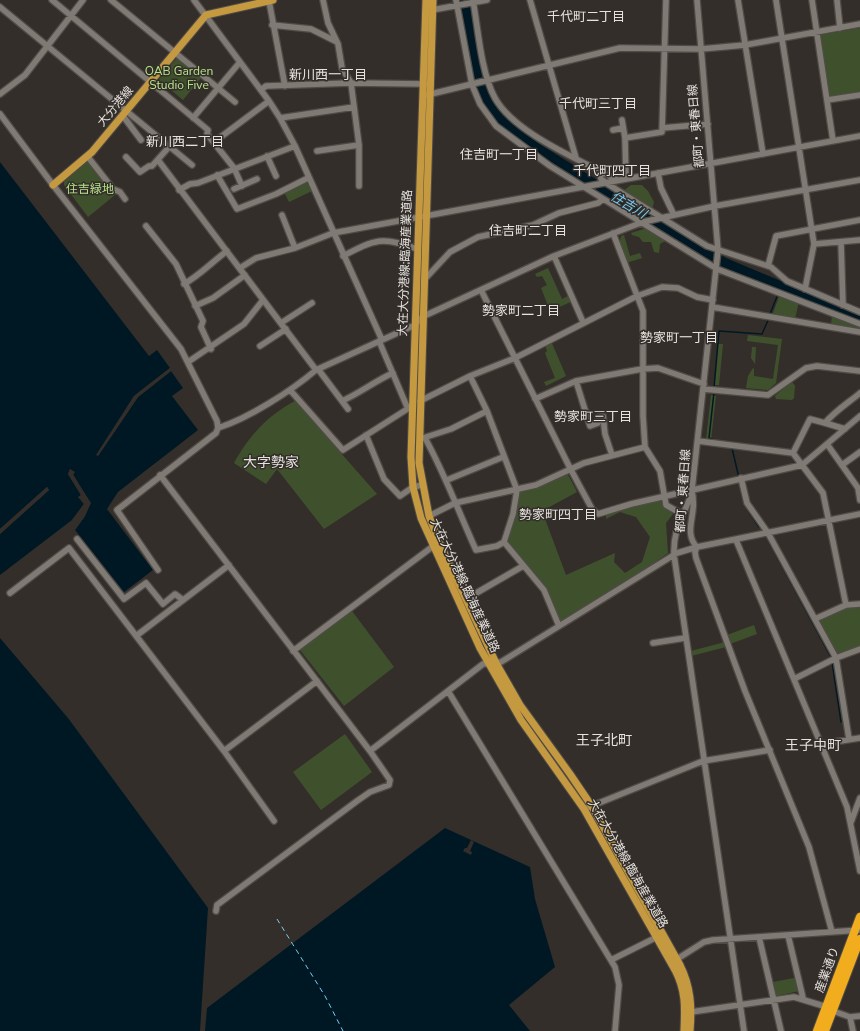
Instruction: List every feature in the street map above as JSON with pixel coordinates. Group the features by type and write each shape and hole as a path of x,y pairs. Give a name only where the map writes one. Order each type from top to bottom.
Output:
{"highway":[{"name":"産業通り","path":"825,1031 830,1009 858,931 860,917"},
{"name":"産業通り","path":"817,1031 830,1009 860,939"}],"main road":[{"path":"206,15 255,2 271,0"},
{"name":"大在大分港線;臨海産業道路","path":"426,0 426,216 420,401 422,438 418,463 429,516 439,542 496,663 520,704 591,805 690,990 692,1012 690,1031"},
{"name":"大在大分港線;臨海産業道路","path":"426,84 432,0"},
{"name":"大分港線","path":"53,185 88,157 206,15"},
{"name":"大在大分港線;臨海産業道路","path":"426,95 418,217 415,325 410,407 413,487 421,518 432,546 487,663 521,720 584,809 657,937 674,961 684,992 684,1031"}],"street":[{"path":"52,0 208,130 207,134 234,168 242,186"},
{"path":"0,94 25,75 83,0"},
{"path":"111,0 235,102"},
{"path":"194,0 269,101 295,146 393,373 410,407 342,450 290,390"},
{"path":"271,0 272,25 285,86"},
{"path":"323,0 328,23 337,42 342,68 351,83 359,145 359,186"},
{"path":"432,10 458,4 487,0"},
{"path":"530,0 576,158"},
{"path":"625,138 662,132 666,0"},
{"name":"都町・東春日線","path":"697,0 718,250 692,490 692,542 697,547 695,552 696,558 750,704 809,847 832,932"},
{"path":"738,0 763,154"},
{"path":"776,0 814,244 805,289"},
{"path":"812,0 833,141"},
{"path":"837,0 840,28"},
{"path":"473,2 487,81 495,99 516,122 533,135 618,180"},
{"path":"458,4 473,84 480,104 496,126 550,166 716,269 860,324"},
{"path":"0,7 48,46 124,114 192,165"},
{"path":"426,95 620,48 701,49 745,45 860,24"},
{"path":"272,25 311,29 337,42"},
{"path":"193,118 240,62"},
{"path":"261,90 266,86 351,83 426,84"},
{"path":"827,100 860,94"},
{"path":"214,142 269,101"},
{"path":"280,118 354,107"},
{"path":"0,114 53,185 173,338 188,362 217,421 218,428 216,433 117,510 158,570"},
{"path":"124,114 142,140"},
{"path":"622,120 625,138 626,179"},
{"path":"662,128 708,124"},
{"path":"613,130 623,128"},
{"path":"240,268 256,258 295,248 333,233 711,162 860,136"},
{"path":"317,151 359,145"},
{"path":"180,190 190,184 198,183 295,146"},
{"path":"126,157 140,172 148,166 152,166 169,147"},
{"path":"268,156 276,176"},
{"path":"88,157 113,189 120,192 124,199"},
{"path":"158,160 348,409"},
{"path":"599,170 601,179 605,183 707,246 768,266 784,279 860,312"},
{"path":"658,172 661,188 674,215"},
{"path":"217,175 237,209 259,199 273,198 308,178"},
{"path":"234,189 257,179"},
{"path":"218,428 233,423 290,390 317,370 415,325 422,316 554,256 613,233 661,217 805,189 860,180"},
{"path":"423,281 450,252 478,237 533,225 559,212 598,203 603,199"},
{"path":"282,215 295,248"},
{"path":"768,266 776,236 860,220"},
{"path":"146,226 176,264 184,284 203,321 201,327 211,348"},
{"path":"613,233 643,311 642,369 645,447 660,471 664,497 668,507 682,514"},
{"path":"343,256 365,245 382,240 399,243 417,249"},
{"path":"814,244 860,240"},
{"path":"842,242 843,305"},
{"path":"184,284 199,276 216,259 227,251"},
{"path":"554,256 583,322"},
{"path":"195,306 213,298 245,275"},
{"path":"420,401 470,376 515,358 583,322 637,296 662,287 678,288 697,298 713,300"},
{"path":"481,290 570,468 592,508 598,514 614,508 802,465 860,416"},
{"path":"188,362 211,348 244,324 264,300"},
{"path":"281,323 312,303"},
{"path":"712,307 860,332"},
{"path":"260,346 286,329"},
{"path":"535,399 576,381 642,369 658,368 704,387 768,395 806,368 817,366 860,370"},
{"path":"342,401 362,392 372,383 393,373"},
{"path":"470,376 487,411 503,457 510,470 517,490 515,506 504,542 497,546 476,550 455,503 447,480 422,438 451,428 487,411"},
{"path":"576,381 590,426 598,423 599,418 603,416 605,434 612,455"},
{"path":"825,423 834,412 848,404 860,393"},
{"path":"793,453 810,419 845,429"},
{"path":"366,435 384,479 400,496 413,487 422,484"},
{"path":"698,441 793,453 823,493 846,605"},
{"path":"827,444 858,488 860,500"},
{"path":"429,516 455,503 536,485 570,468 645,447"},
{"path":"842,465 860,452"},
{"path":"447,480 503,457"},
{"path":"160,476 370,751 390,780 388,785 370,792 357,801 230,897 217,905 216,911"},
{"path":"741,478 747,503 768,533 836,658 849,740"},
{"path":"692,490 674,538 674,555 703,761 744,1031"},
{"path":"370,751 487,663 501,662 684,550 860,514"},
{"path":"77,539 124,600 146,583 163,604 176,594 183,600"},
{"path":"736,540 848,807 860,871"},
{"path":"293,651 439,542"},
{"path":"504,542 544,590 559,626"},
{"path":"10,593 69,548 224,751 274,821"},
{"path":"136,636 229,565"},
{"path":"466,599 523,566"},
{"path":"814,619 846,605 860,604"},
{"path":"653,643 685,638"},
{"path":"794,679 836,658 860,649"},
{"path":"224,751 317,681"},
{"path":"448,691 611,960 617,973 619,985 615,1031"},
{"path":"821,744 860,738"},
{"path":"584,809 703,761 770,750"},
{"path":"851,822 860,798"},
{"path":"674,961 704,942 759,936 858,931"},
{"path":"788,935 803,998"},
{"path":"759,936 781,1031"},
{"path":"611,960 657,937"},
{"path":"692,1012 794,997 803,998 850,1017 860,1016"},
{"path":"850,1017 853,1031"}],"green space":[{"path":"860,28 860,93 830,97 828,96 819,37 820,35"},
{"name":"OAB Garden Studio Five","path":"176,59 178,59 201,78 183,100 165,85 163,88 156,83"},
{"name":"住吉緑地","path":"87,161 115,195 88,217 64,185 64,179"},
{"path":"306,181 312,191 289,202 284,192"},
{"path":"631,185 642,185 648,191 654,202 652,210 622,192"},
{"path":"647,228 664,238 665,241 660,244 659,253 654,252 651,242 643,242 639,237 632,235 631,233"},
{"path":"624,235 630,256 640,253 642,258 626,263 619,247 621,236"},
{"path":"548,268 562,299 570,295 573,301 557,308 549,308 541,288 547,285 542,276 537,277 535,274"},
{"path":"780,294 799,301 795,319 772,316"},
{"path":"832,315 860,326 860,330 831,325"},
{"path":"748,335 782,339 776,383 768,390 746,388 748,376 753,368 754,376 773,379 778,345 747,341"},
{"path":"551,341 566,376 546,386 544,382 555,378 545,353 547,351 545,345"},
{"path":"718,344 723,344 719,385 714,385"},
{"path":"752,347 756,347 755,364 751,358"},
{"path":"790,383 793,383 795,386 794,398 792,400 776,399 775,396"},
{"path":"711,395 716,396 711,440 706,440"},
{"path":"295,401 377,494 324,529 277,469 266,484 234,463 246,444 267,420"},
{"path":"567,473 577,492 542,511 566,575 615,553 614,562 625,573 642,562 650,537 636,517 620,512 606,519 606,514 634,505 661,501 673,514 666,523 668,553 559,622 545,590 505,541 518,491"},
{"path":"846,607 860,607 860,646 837,655 818,620"},
{"path":"352,611 394,667 344,706 300,650"},
{"path":"754,625 757,634 730,644 727,635"},
{"path":"725,642 726,647 691,656 691,651"},
{"path":"345,734 372,772 321,810 293,772"},
{"path":"794,978 797,979 799,991 776,996 773,982"}],"water":[{"name":"住吉川","path":"460,0 470,0 482,71 491,97 497,107 512,122 538,143 689,237 726,258 860,314 860,323 759,284 688,249 554,166 514,137 491,115 478,93 470,67"},
{"path":"0,162 149,356 157,350 170,368 134,396 98,456 138,397 171,371 183,388 172,396 198,430 118,492 107,509 153,570 124,592 75,530 85,516 90,503 70,469 68,474 81,495 79,497 84,504 72,520 0,575 0,534 49,490 47,487 0,529"},
{"path":"0,638 68,718 208,908 200,1031 0,1031"},
{"path":"445,828 530,867 535,899 555,967 509,1005 530,1031 205,1031 207,1008"}],"pier":[{"path":"170,368 171,371 138,397 98,456 96,455 134,396"},
{"path":"70,469 75,472 73,475 91,503 85,516 75,530 74,528 83,515 88,503 83,495 81,497 86,505 73,522 72,520 84,504 78,497 81,495 68,474"},
{"path":"47,487 49,490 0,534 0,529"},
{"path":"471,840 474,842 470,851 472,852 471,855 463,851 467,848"}],"waterway":[{"path":"770,314 778,294"},
{"path":"714,388 719,331 762,334 769,318"},
{"path":"714,392 709,438 714,440"},
{"path":"730,447 732,448 739,478"},
{"path":"748,510 759,527"},
{"path":"768,540 832,659"},
{"path":"832,662 841,722"}],"ferry route":[{"path":"277,919 325,996 343,1031"}],"district":[{"name":"千代町二丁目","path":"586,18"},
{"name":"新川西一丁目","path":"328,76"},
{"name":"千代町三丁目","path":"598,105"},
{"name":"新川西二丁目","path":"185,143"},
{"name":"住吉町一丁目","path":"499,156"},
{"name":"千代町四丁目","path":"612,172"},
{"name":"住吉町二丁目","path":"528,232"},
{"name":"勢家町二丁目","path":"521,312"},
{"name":"勢家町一丁目","path":"679,339"},
{"name":"勢家町三丁目","path":"593,418"},
{"name":"大字勢家","path":"271,464"},
{"name":"勢家町四丁目","path":"558,516"},
{"name":"王子北町","path":"604,742"},
{"name":"王子中町","path":"813,747"}]}
